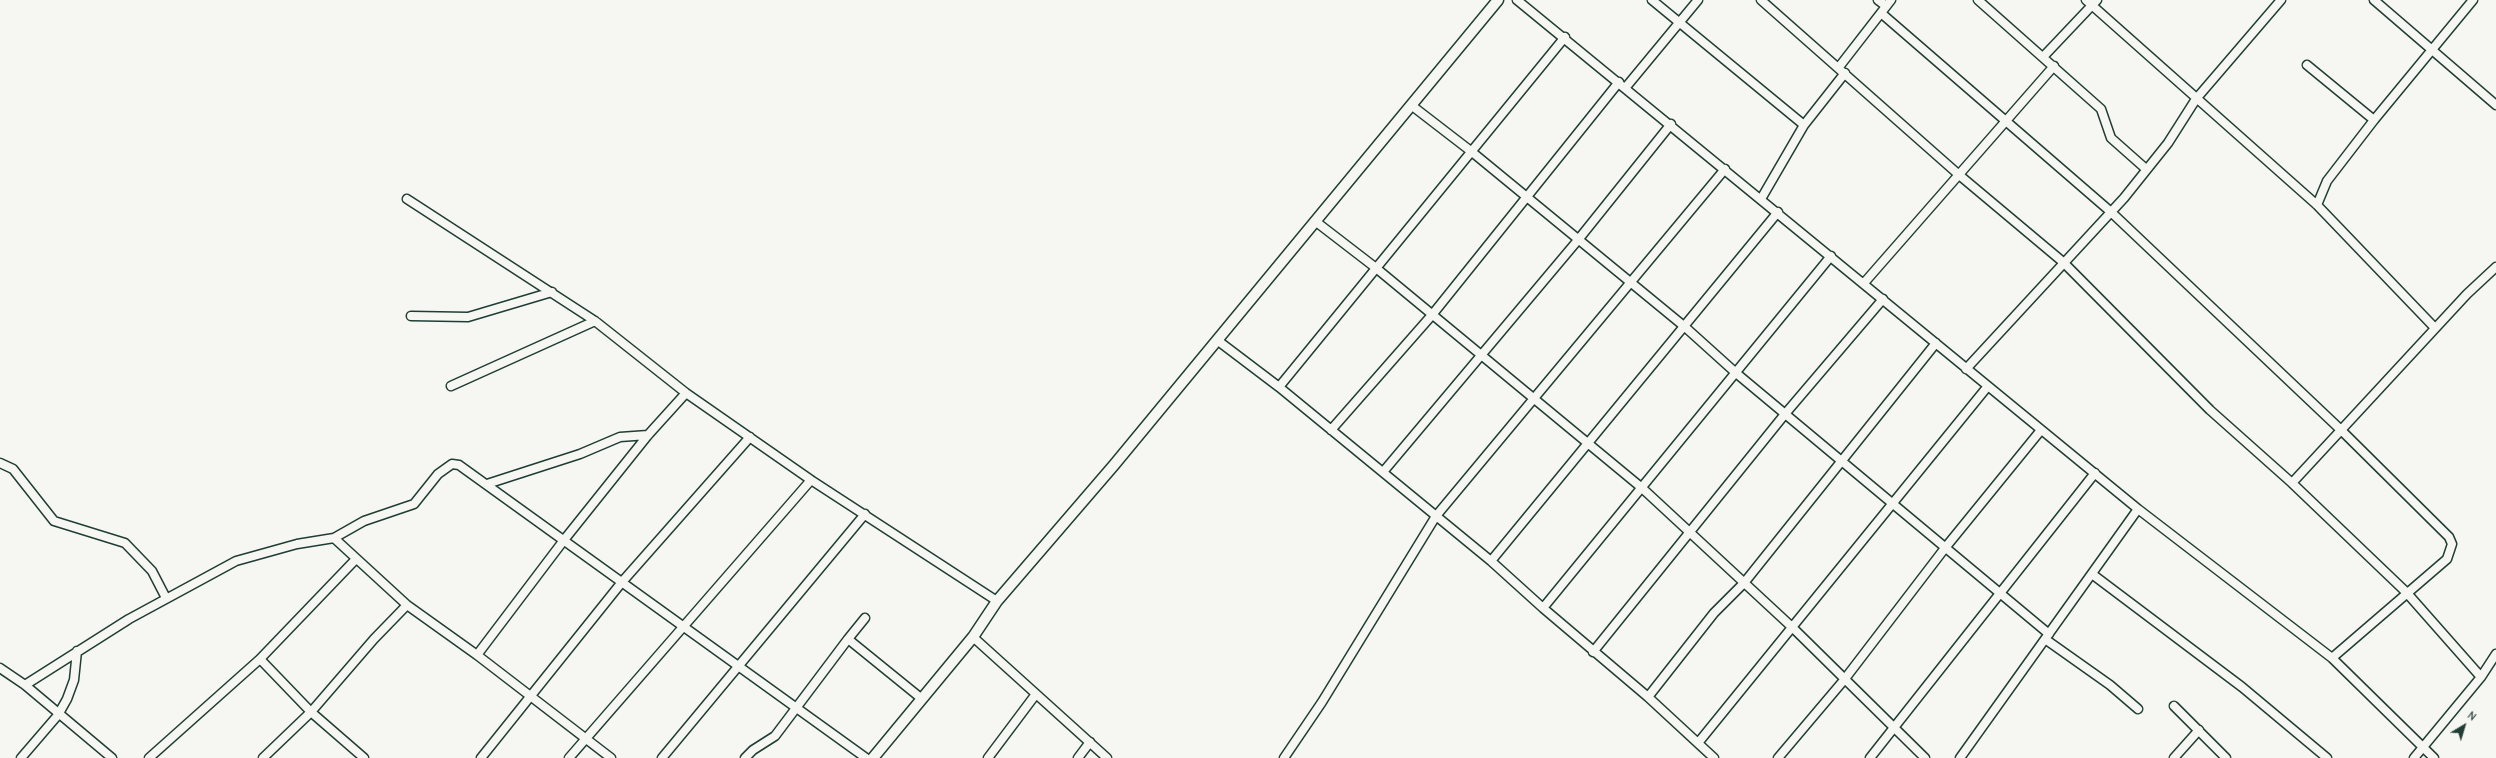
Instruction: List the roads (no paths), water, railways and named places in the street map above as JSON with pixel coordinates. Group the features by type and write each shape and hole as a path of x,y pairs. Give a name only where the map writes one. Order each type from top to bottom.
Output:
{"street":[{"path":"873,758 972,637 997,601 1114,465 1498,0"},
{"path":"1517,0 1565,37 1864,282 1966,369 2138,509 2332,658 2434,758"},
{"path":"1652,0 1804,125"},
{"path":"1626,87 1698,0"},
{"path":"1761,0 1839,67 1958,174 2063,262 2210,410 2292,483 2406,592 2481,677"},
{"path":"1878,0 2006,122 2111,212 2341,430 2449,537 2452,544 2447,559 2406,592 2332,658"},
{"path":"1978,0 2101,109 2111,138 2146,169"},
{"path":"1966,369 2063,262 2111,212 2168,142 2196,99 2281,0"},
{"path":"2374,0 2496,105"},
{"path":"2317,205 2327,181 2374,120 2473,0"},
{"path":"2043,57 2092,2 2196,99 2317,205 2435,328"},
{"path":"1839,67 1886,6"},
{"path":"1279,387 1565,37"},
{"path":"2307,65 2374,120"},
{"path":"1864,282 2054,66"},
{"path":"1761,199 1804,125 1845,73"},
{"path":"1332,430 1432,314 1619,82"},
{"path":"1411,105 1472,152 1525,198 1685,326 1736,373 1999,592 2047,637 2110,685 2138,709"},
{"path":"1383,472 1578,240 1671,124"},
{"path":"1284,758 1322,702 1436,516 1629,282 1725,169"},
{"path":"407,199 595,321 686,392 811,480 997,601"},
{"path":"1491,560 1778,212"},
{"path":"1315,220 1376,268 1642,488 1793,628 1893,729 1925,758"},
{"path":"1543,608 1831,256"},
{"path":"2292,483 2435,328 2496,267"},
{"path":"411,316 468,317 552,292"},
{"path":"1593,652 1785,414 1883,299"},
{"path":"451,386 595,321"},
{"path":"1217,340 1279,387 1491,560 1593,652 1648,697 1714,758"},
{"path":"1648,697 1714,613 1744,583 1936,343"},
{"path":"1698,743 1793,628 1988,386"},
{"path":"477,655 564,540 648,435 686,392"},
{"path":"1778,758 1844,680 1946,548 2042,430"},
{"path":"486,484 580,454 620,437 648,435"},
{"path":"481,758 622,582 750,437"},
{"path":"0,464 13,469 54,521 126,543 152,571 166,598"},
{"path":"25,685 77,651 166,598 236,561 297,544 334,538 364,521 414,504 438,474 452,464 459,465 486,484 866,758"},
{"path":"1870,758 2094,473"},
{"path":"570,758 682,625 811,480"},
{"path":"1960,758 2138,509"},
{"path":"662,758 865,514"},
{"path":"334,538 407,605 477,655 612,758"},
{"path":"149,758 260,659 356,559"},
{"path":"2092,574 2242,687 2327,758"},
{"path":"263,758 310,712 374,639 407,605"},
{"path":"745,758 753,750 775,736 865,618"},
{"path":"972,637 1107,758"},
{"path":"848,640 922,698"},
{"path":"21,758 58,715 74,680 77,651"},
{"path":"2414,758 2481,677 2496,654"},
{"path":"260,659 310,712 364,758"},
{"path":"0,668 25,685 58,715 112,758"},
{"path":"988,758 1036,694"},
{"path":"2174,706 2226,758"},
{"path":"2174,758 2199,730"},
{"path":"1078,758 1090,742"}]}
